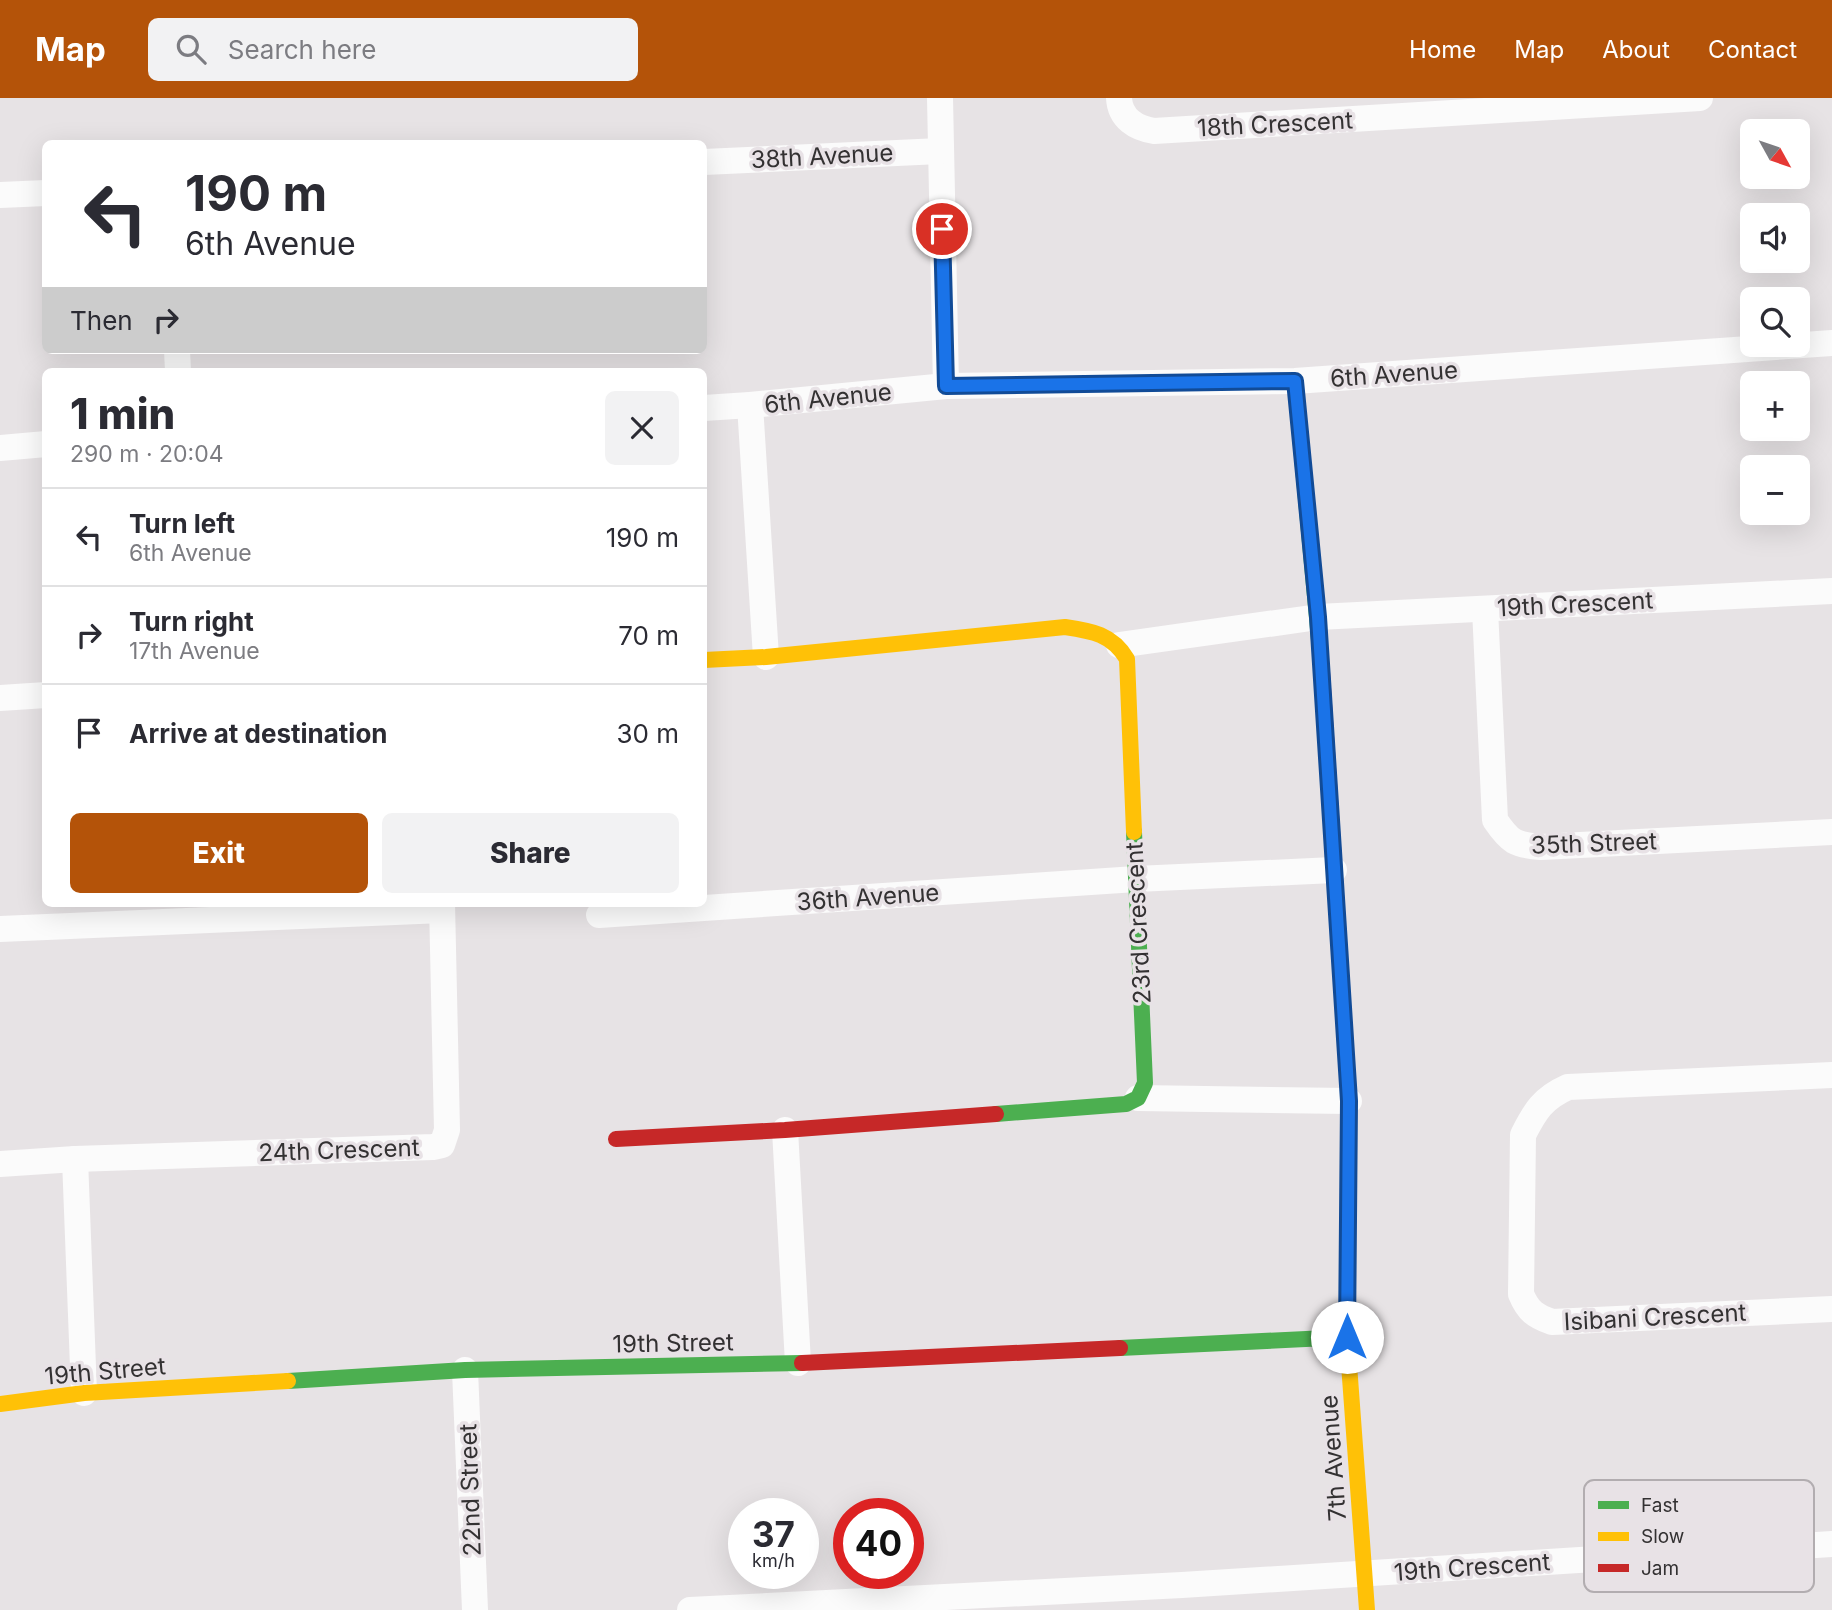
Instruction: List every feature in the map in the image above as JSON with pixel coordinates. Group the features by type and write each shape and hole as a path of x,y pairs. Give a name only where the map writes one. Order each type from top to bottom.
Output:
{"street":[{"path":"940,98 946,386"},
{"name":"18th Crescent","path":"1119,98 1126,119 1139,129 1154,131 1700,98"},
{"name":"38th Avenue","path":"707,162 940,150"},
{"path":"0,195 42,193"},
{"name":"6th Avenue","path":"707,408 946,386 1295,381 1832,343"},
{"name":"7th Avenue","path":"1295,381 1318,617 1349,1101 1347,1337 1367,1610"},
{"path":"750,405 766,657"},
{"path":"0,448 42,444"},
{"name":"19th Crescent","path":"1119,645 1318,617 1832,591"},
{"name":"35th Street","path":"1485,609 1495,820 1505,835 1518,845 1541,847 1832,832"},
{"path":"707,660 766,657 1065,627 1097,631 1119,645"},
{"name":"23rd Crescent","path":"1119,645 1127,659 1145,1083 1138,1098"},
{"path":"0,698 42,695"},
{"name":"36th Avenue","path":"599,915 1136,878 1334,870"},
{"name":"24th Crescent","path":"0,929 423,907"},
{"name":"24th Crescent","path":"0,1164 75,1158 419,1148 442,1145 447,1130 442,907"},
{"name":"Isibani Crescent","path":"1832,1075 1568,1087 1550,1095 1535,1112 1523,1135 1521,1294 1527,1309 1536,1317 1552,1322 1832,1309"},
{"path":"616,1139 785,1130 1126,1104 1138,1098 1349,1101"},
{"path":"785,1130 798,1363"},
{"path":"75,1158 84,1393"},
{"name":"19th Street","path":"0,1404 84,1393 465,1370 798,1363 1347,1337"},
{"name":"22nd Street","path":"465,1370 475,1610"},
{"name":"19th Crescent","path":"1814,1545 1832,1544"},
{"name":"19th Crescent","path":"690,1610 1182,1598 1364,1574 1584,1560"}],"traffic: fast":[{"path":"1295,381 1322,672"},
{"path":"996,1114 1126,1104 1138,1098 1145,1083 1134,832"},
{"path":"1120,1348 1347,1337"},
{"path":"288,1381 465,1370 802,1363"}],"traffic: slow":[{"path":"707,660 766,657 1065,627 1100,635 1115,644 1127,659 1134,832"},
{"path":"1348,1227 1347,1337 1367,1610"},
{"path":"0,1404 84,1393 288,1381"}],"traffic: jam":[{"path":"1322,672 1349,1101 1348,1227"},
{"path":"616,1139 785,1130 996,1114"},
{"path":"802,1363 1120,1348"}],"route":[{"path":"942,229 946,386 1295,381 1318,617 1349,1101 1347,1337"}]}
